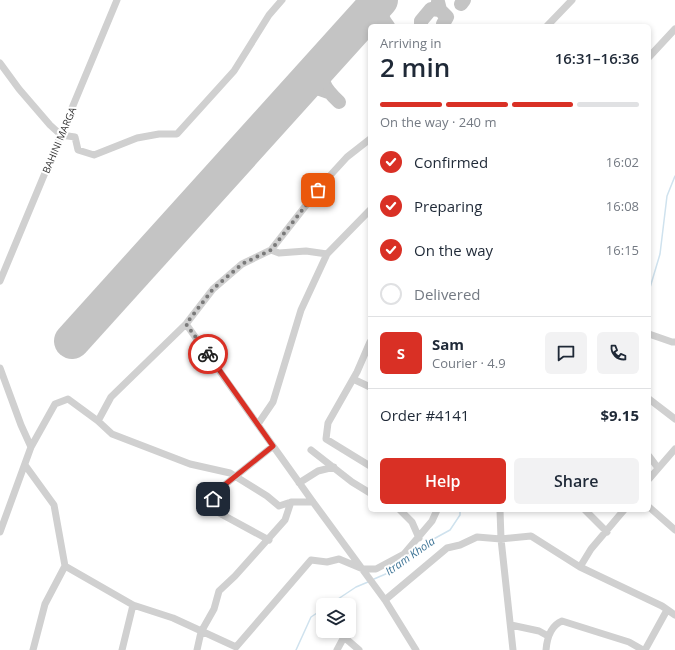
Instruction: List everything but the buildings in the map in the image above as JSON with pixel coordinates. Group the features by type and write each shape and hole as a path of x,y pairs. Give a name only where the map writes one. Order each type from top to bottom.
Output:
{"street":[{"name":"BAHINI MARGA","path":"0,280 116,0"},
{"path":"0,63 19,89 61,135 75,137 78,150 94,155 137,138 159,134 177,134 234,71 269,15 282,0"},
{"path":"549,24 572,0"},
{"path":"651,55 675,29"},
{"path":"98,422 111,398 186,324 213,289 242,264 271,250 325,181 347,157 368,141"},
{"path":"258,424 273,402 301,310 326,254 368,212"},
{"path":"271,250 279,253 306,252 326,254"},
{"path":"186,324 299,483 386,600 416,650"},
{"path":"651,335 666,341 675,342"},
{"path":"368,346 353,379 328,423 326,439 368,465"},
{"path":"0,368 31,447"},
{"path":"353,379 368,386"},
{"path":"0,532 31,447 55,404 68,399 112,434 190,464 230,473 280,506 291,502 313,502"},
{"path":"651,401 675,419"},
{"path":"269,540 210,508 217,491 273,446"},
{"path":"311,450 368,492"},
{"path":"651,477 675,450"},
{"path":"651,459 658,468"},
{"path":"25,465 54,504 65,566 45,604 34,650"},
{"path":"299,483 318,471 334,466"},
{"path":"197,650 202,632 214,609 219,591 269,540 285,520 291,502"},
{"path":"651,509 675,530"},
{"path":"402,512 412,522 419,538"},
{"path":"65,566 133,605 173,618 238,648 311,560 327,562 339,559 365,571 376,569 404,554 432,521 436,512"},
{"path":"500,512 501,539 513,650"},
{"path":"587,512 606,532"},
{"path":"580,567 591,549 622,512"},
{"path":"386,600 447,548 460,545 477,536 501,539 531,536 580,567 667,610 675,616"},
{"path":"122,650 133,605"},
{"path":"546,650 548,636 557,623 568,622 630,642 644,650 667,610"},
{"path":"511,625 539,631 548,636"},
{"path":"337,650 344,637 359,650"}],"waterway":[{"name":"Itram Khola","path":"651,284 660,254 667,196 675,176"},
{"name":"Itram Khola","path":"374,579 388,573 419,547 450,530 460,515 460,512"},
{"name":"Itram Khola","path":"340,598 356,587 368,582"},
{"name":"Itram Khola","path":"296,650 311,617 316,614"}],"taxiway":[{"path":"382,0 380,7 381,14 387,24"},
{"path":"461,4 464,0"},
{"path":"438,2 440,10 447,17 443,24"},
{"path":"421,24 421,21 431,9 440,10"},
{"path":"355,27 373,21 384,24"},
{"path":"326,59 323,73 324,83 329,92 339,102"},
{"path":"298,90 314,87 328,92"}],"runway":[{"path":"72,341 380,0"}],"way so far":[{"path":"208,354 186,324 213,289 242,264 271,250 318,190"}],"route":[{"path":"208,354 273,446 217,491 213,499"}]}
